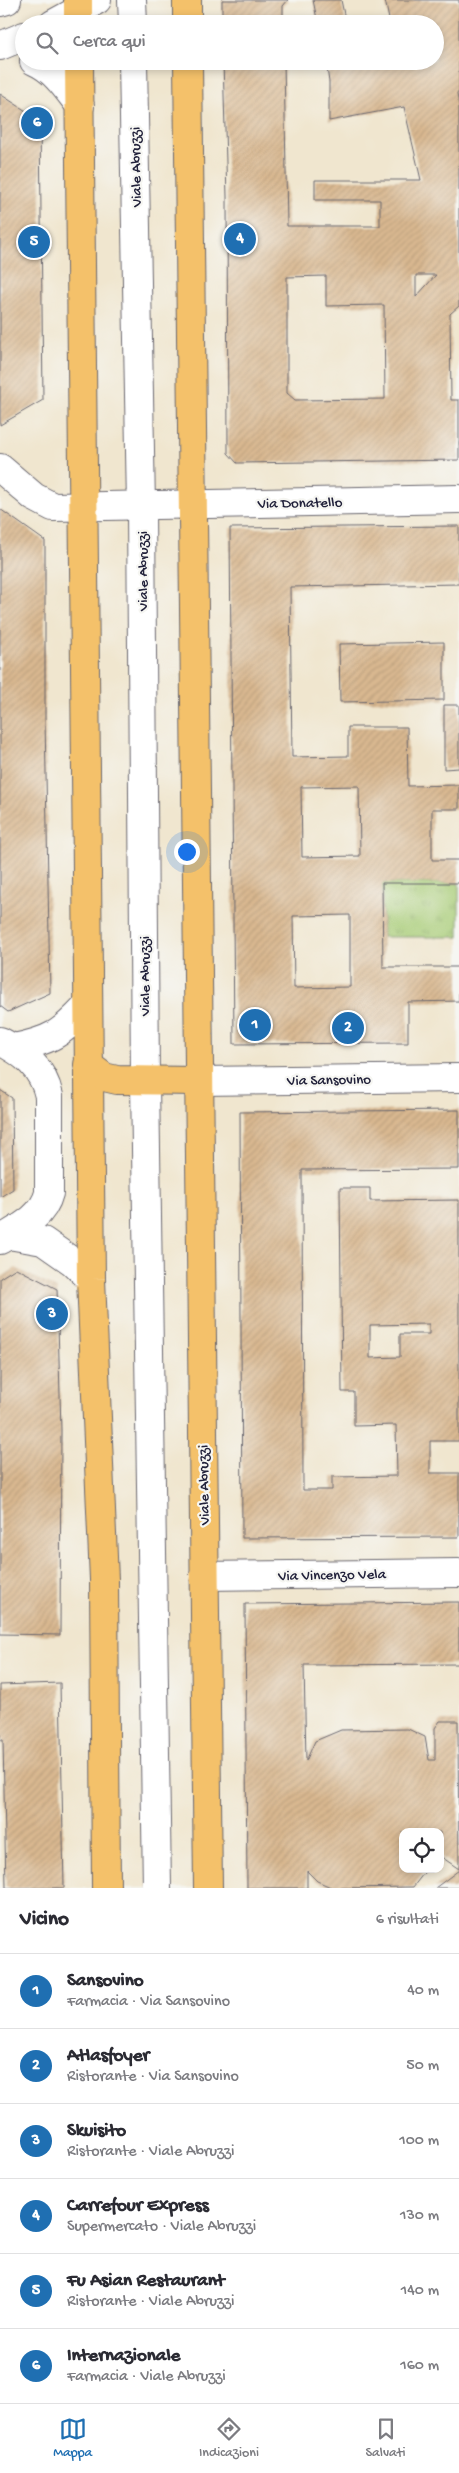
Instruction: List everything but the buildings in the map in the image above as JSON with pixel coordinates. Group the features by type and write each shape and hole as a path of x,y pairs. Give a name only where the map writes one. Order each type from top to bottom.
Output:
{"main road":[{"path":"187,0 187,15"},
{"path":"79,70 91,1279 104,1580 106,1888"},
{"name":"Viale Abruzzi","path":"188,70 208,1888"},
{"path":"88,1065 104,1077 145,1082 199,1081"}],"street":[{"path":"0,2 7,0"},
{"path":"132,0 133,15"},
{"path":"71,15 83,9"},
{"path":"0,46 15,40"},
{"path":"0,56 15,57"},
{"path":"48,70 62,82 80,106"},
{"name":"Viale Abruzzi","path":"134,70 141,506 145,1082 156,1888"},
{"name":"Via Donatello","path":"0,468 34,497 53,507 459,499"},
{"path":"7,1044 52,1038 65,1029 87,1006"},
{"path":"4,1238 36,1218 46,1204 49,1193 49,1096 42,1074 7,1044"},
{"name":"Via Sansovino","path":"199,1081 459,1078"},
{"path":"4,1238 42,1241 73,1262 91,1279"},
{"name":"Via Vincenzo Vela","path":"204,1576 459,1573"}],"green space":[{"path":"382,883 459,883 459,937 383,937"}],"place":[{"name":"Internazionale","path":"37,123"},
{"name":"Carrefour Express","path":"240,239"},
{"name":"Fu Asian Restaurant","path":"34,242"},
{"name":"Sansovino","path":"255,1025"},
{"name":"Atlasfoyer","path":"348,1028"},
{"name":"Skuisito","path":"52,1314"}]}
